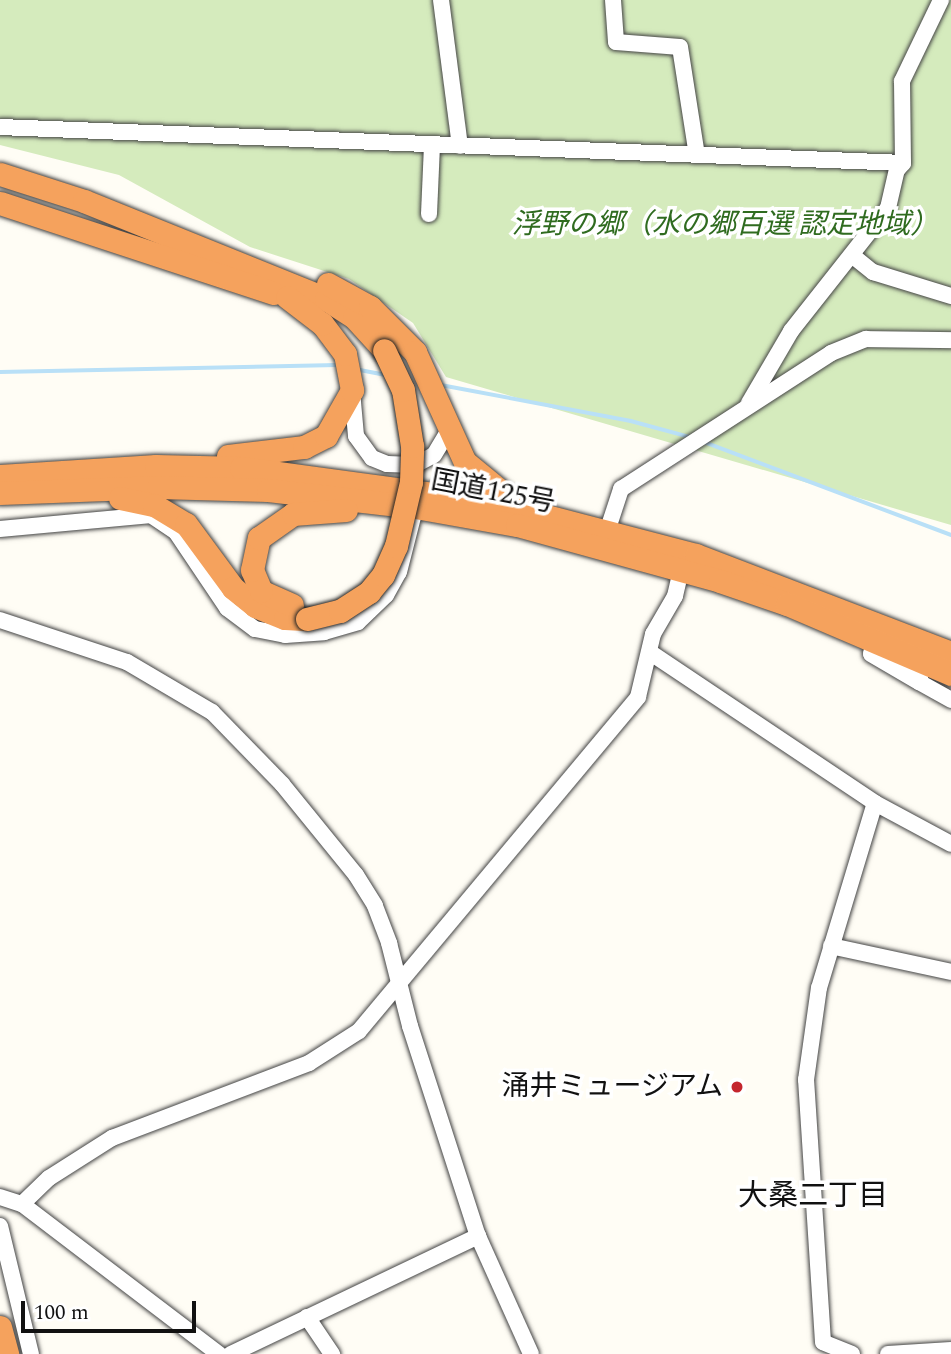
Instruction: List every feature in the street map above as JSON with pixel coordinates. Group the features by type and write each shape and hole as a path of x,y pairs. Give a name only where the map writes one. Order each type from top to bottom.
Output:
{"highway":[{"path":"0,174 85,201 244,263 265,277 341,308 378,352 403,390 412,446 409,495 396,546 383,575 369,592 340,611 285,618 255,606 233,588 186,524 154,505 133,498 31,499 2,487"},
{"path":"0,202 331,314 378,352"},
{"path":"244,263 272,265 334,286 370,307 415,352 437,397 448,432 477,474 524,509"},
{"path":"156,466 181,458 270,454 304,447 326,436 351,385 345,354 322,324 287,297"},
{"name":"国道125号","path":"2,487 156,466 241,468 425,490 524,509 681,569 787,604 874,641 921,673 951,674"},
{"name":"国道125号","path":"2,487 268,490 415,507 605,538 766,580 951,653"},
{"path":"308,613 261,591 252,570 259,538 293,514 364,511 386,503"},
{"path":"0,1327 7,1354"}],"street":[{"path":"441,0 460,146"},
{"path":"613,0 616,42 680,47 697,155"},
{"path":"749,403 792,331 888,208 897,170 903,163 902,81 941,0"},
{"path":"0,127 76,127 432,145 903,163"},
{"path":"429,214 432,145"},
{"path":"853,256 873,272 951,296"},
{"path":"605,538 621,489 749,403 831,353 866,340 951,340"},
{"path":"351,385 356,436 372,458 387,464 415,465 434,455 448,432"},
{"path":"0,529 151,515 176,532 227,608 255,629 285,635 324,632 358,622 386,595 399,572 415,507"},
{"path":"22,1204 49,1178 112,1138 309,1063 359,1031 621,720 644,684 653,634 675,596 681,569"},
{"path":"0,620 127,662 190,696 229,726 356,875 375,906 400,980 410,1026 478,1236 531,1354"},
{"path":"651,653 875,803 951,844"},
{"path":"921,673 951,700"},
{"path":"852,1354 823,1342 807,1144 809,1034 831,946 875,803"},
{"path":"831,946 951,972"},
{"path":"0,1197 22,1204 219,1354"},
{"path":"0,1226 31,1354"},
{"path":"231,1354 478,1236"},
{"path":"307,1317 332,1354"},
{"path":"888,1354 951,1350"}],"green space":[{"name":"浮野の郷（水の郷百選 認定地域）","path":"0,0 951,0 951,525 446,377 413,323 349,279 250,247 119,175 0,145"}],"waterway":[{"path":"0,372 337,365"},
{"path":"355,369 385,375"},
{"path":"441,385 631,421 690,437"},
{"path":"704,442 951,535"}],"place":[{"name":"涌井ミュージアム","path":"737,1087"}],"district":[{"name":"大桑二丁目","path":"813,1196"}]}
